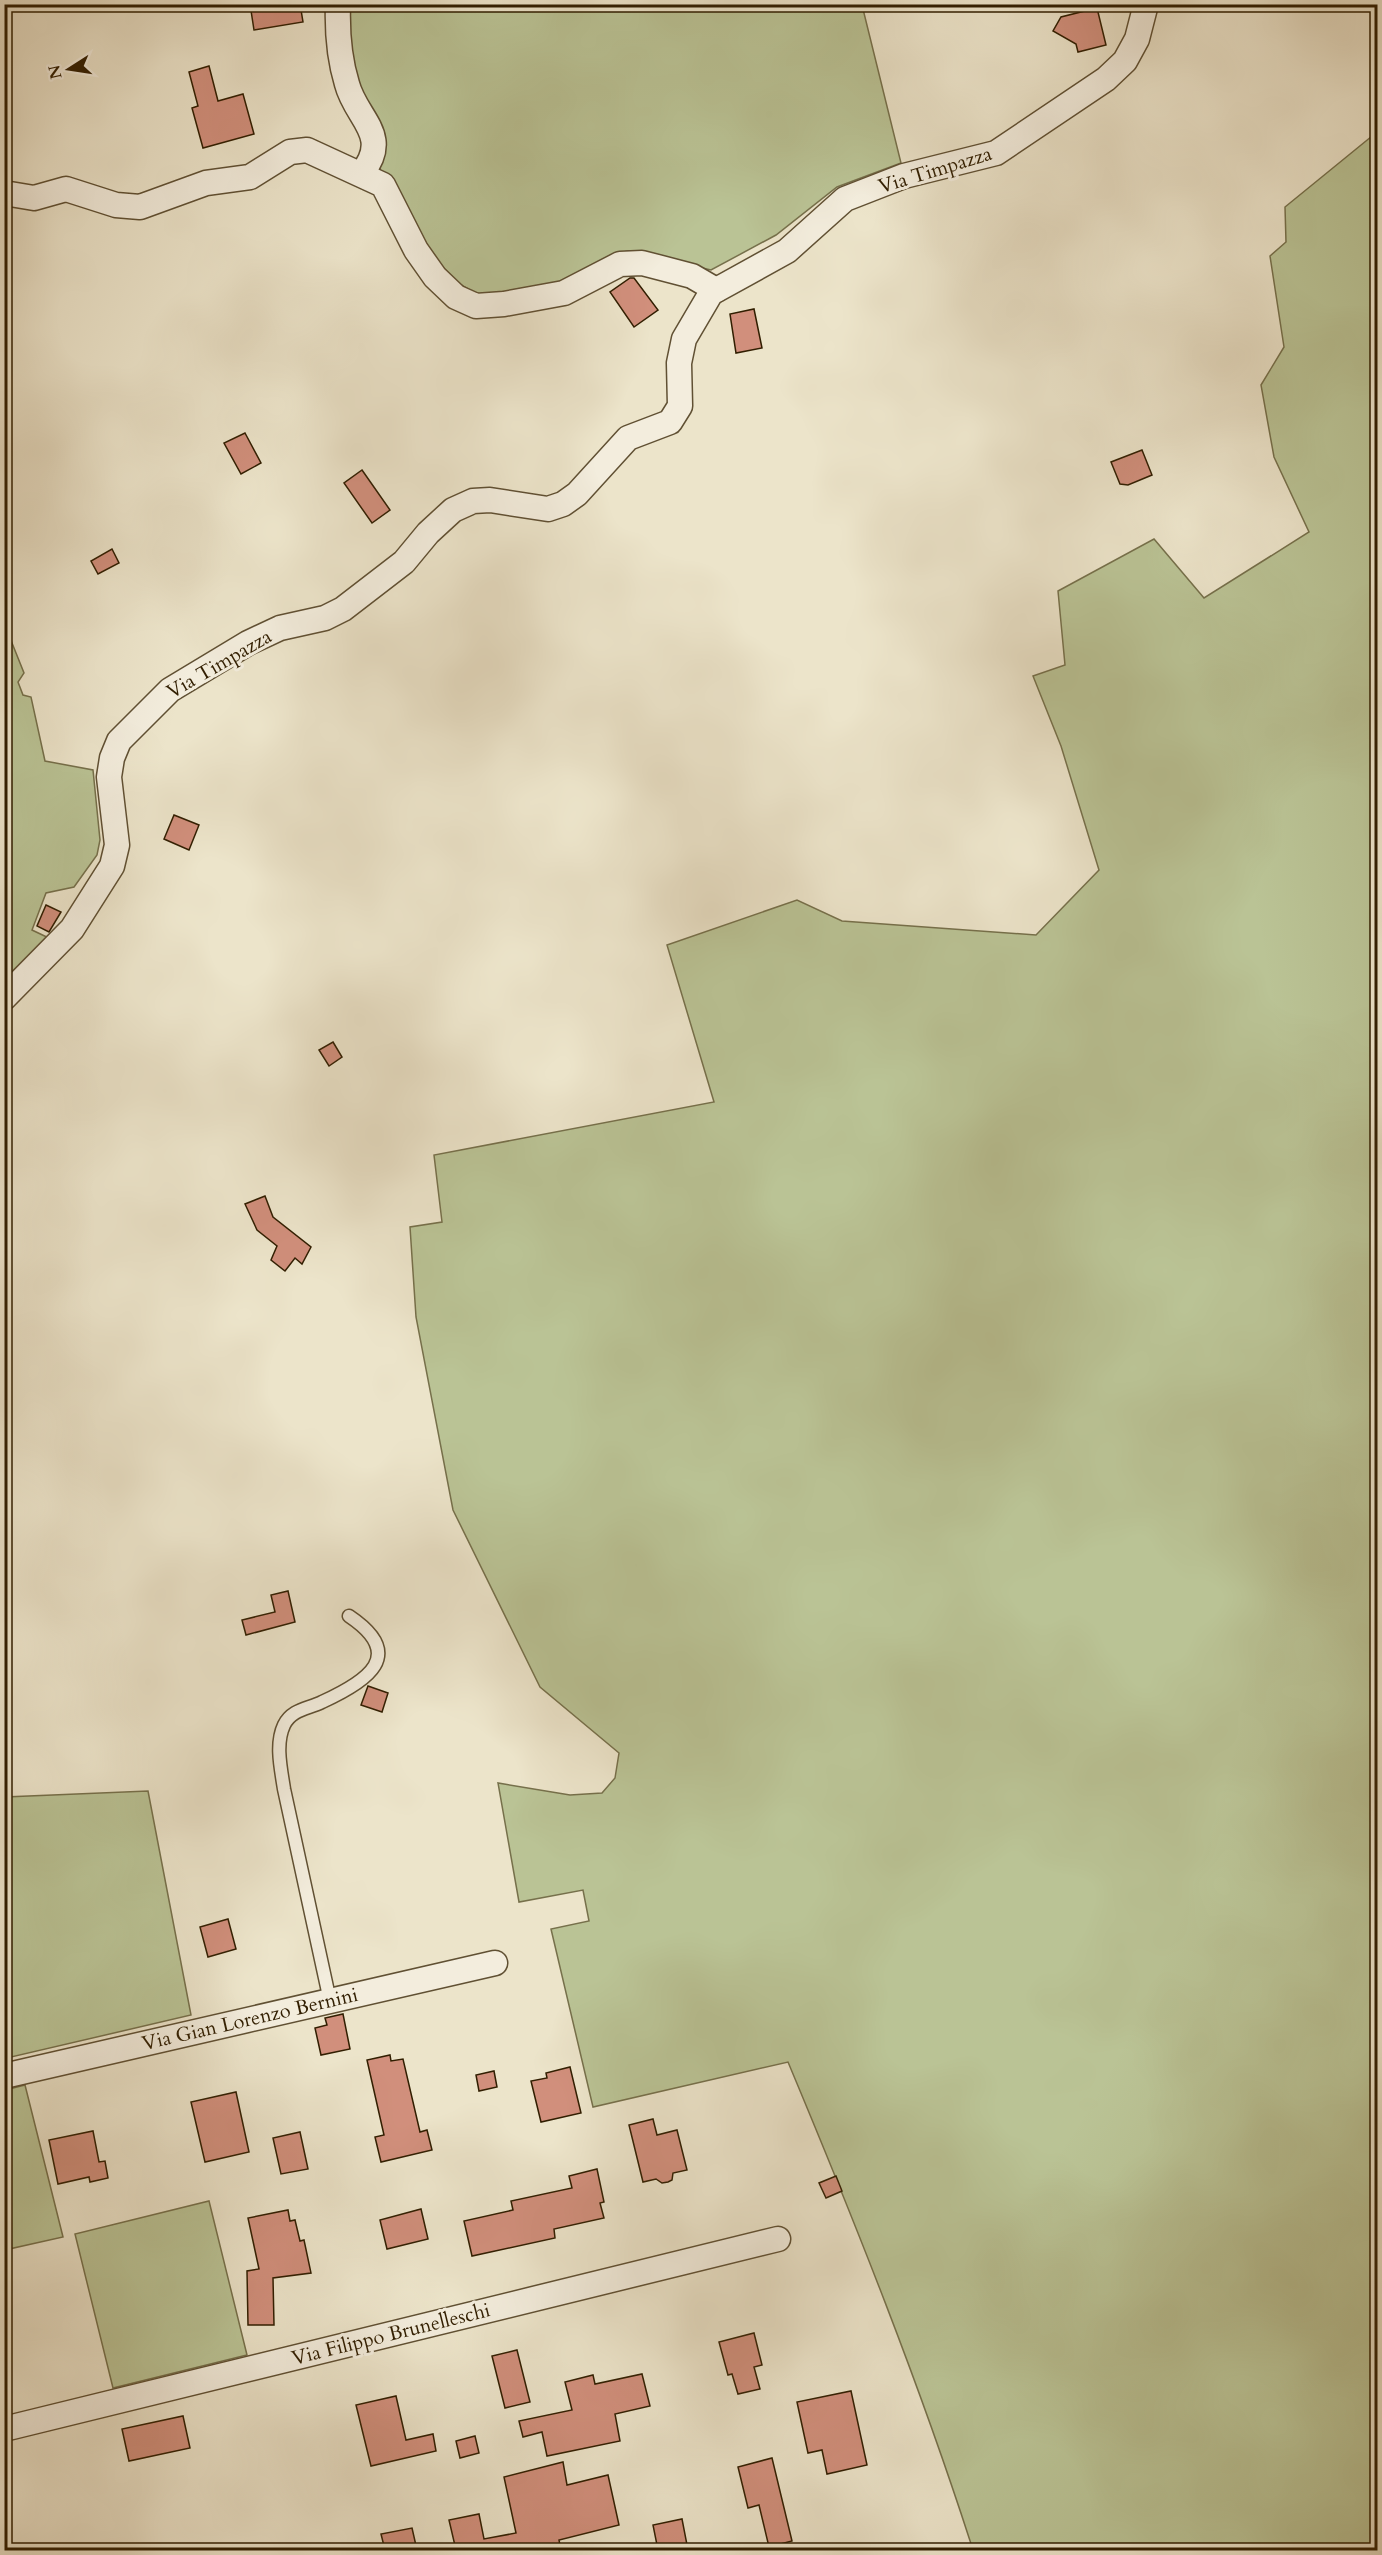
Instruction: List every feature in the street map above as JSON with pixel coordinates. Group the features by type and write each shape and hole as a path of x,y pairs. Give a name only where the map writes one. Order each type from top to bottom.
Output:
{"street":[{"path":"338,4 340,56 348,88 371,129 375,148 372,161 362,173"},
{"name":"Via Timpazza","path":"4,998 72,929 112,866 117,845 110,777 112,758 119,741 170,690 248,643 280,628 325,618 343,609 404,562 428,533 453,510 473,501 490,500 548,509 563,504 577,494 628,438 670,422 680,406 679,363 684,339 711,293 786,251 845,199 904,176 996,153 1106,80 1125,61 1137,39 1146,4"},
{"path":"4,193 34,198 66,189 116,205 140,207 172,198 206,183 250,177 290,153 307,150 362,173 383,185 416,250 435,277 456,297 476,306 524,302 564,293 620,264 642,263 692,276 717,290"},
{"name":"Via Gian Lorenzo Bernini","path":"4,2076 495,1963"},
{"name":"Via Filippo Brunelleschi","path":"4,2429 778,2239"}],"lane":[{"path":"330,2001 279,1761 280,1741 284,1726 291,1717 301,1709 320,1704 354,1685 376,1664 380,1652 376,1641 368,1629 349,1616"}],"green space":[{"path":"344,5 862,5 901,163 837,187 776,235 711,270 628,251 614,254 543,290 478,295 458,283 422,245 404,207 380,170 378,132 351,73"},
{"path":"1377,132 1377,2550 973,2550 953,2488 886,2304 788,2062 593,2107 551,1929 589,1921 583,1890 519,1902 498,1783 570,1795 602,1793 615,1778 619,1753 540,1687 453,1510 416,1317 410,1227 442,1222 434,1155 714,1102 667,945 797,900 842,921 1036,935 1099,870 1061,746 1033,676 1065,665 1058,591 1154,539 1204,598 1309,532 1274,457 1261,385 1284,347 1270,256 1286,242 1285,207"},
{"path":"4,623 24,673 18,682 23,695 31,697 45,761 93,770 100,840 97,855 74,887 46,893 32,930 51,939 4,985"},
{"path":"148,1791 191,2015 7,2058 4,2051 5,1797"},
{"path":"25,2085 63,2237 9,2249 4,2229 5,2090"},
{"path":"209,2201 247,2355 113,2388 75,2234"}],"building":[{"path":"250,4 300,4 303,22 254,30"},
{"path":"1097,8 1106,45 1078,52 1076,44 1053,31 1061,17"},
{"path":"209,66 218,101 243,94 254,134 203,148 192,108 198,106 189,72"},
{"path":"630,278 634,278 658,310 634,327 610,292"},
{"path":"754,309 762,348 736,353 730,314"},
{"path":"245,433 261,463 241,474 224,443"},
{"path":"1142,450 1152,475 1128,485 1120,484 1111,462"},
{"path":"362,470 390,510 372,523 344,483"},
{"path":"112,549 119,563 98,574 91,561"},
{"path":"174,815 199,825 189,850 164,839"},
{"path":"46,905 61,912 49,932 37,926"},
{"path":"333,1042 342,1057 329,1066 319,1050"},
{"path":"265,1196 273,1217 311,1247 302,1264 295,1258 285,1271 271,1260 277,1246 257,1230 245,1204"},
{"path":"288,1591 295,1622 246,1635 242,1620 275,1612 271,1595"},
{"path":"368,1686 388,1693 382,1712 361,1705"},
{"path":"228,1919 236,1949 208,1957 200,1927"},
{"path":"343,2014 350,2049 321,2055 315,2028 327,2025 325,2018"},
{"path":"390,2055 391,2061 403,2059 420,2132 427,2130 432,2150 381,2162 375,2137 384,2135 367,2060"},
{"path":"570,2067 581,2113 541,2122 531,2081 547,2078 546,2073"},
{"path":"494,2071 497,2087 479,2091 476,2075"},
{"path":"236,2092 249,2152 205,2162 191,2102"},
{"path":"653,2119 657,2135 677,2130 687,2170 673,2173 672,2180 668,2182 662,2183 656,2179 643,2182 629,2125"},
{"path":"93,2131 99,2162 105,2161 108,2178 90,2182 89,2177 58,2184 49,2140"},
{"path":"300,2132 308,2169 281,2174 273,2138"},
{"path":"597,2169 604,2202 600,2203 604,2218 554,2229 555,2238 472,2256 464,2221 513,2210 511,2201 572,2188 569,2176"},
{"path":"836,2176 842,2191 826,2198 819,2183"},
{"path":"421,2209 428,2239 387,2249 380,2220"},
{"path":"288,2210 290,2221 295,2220 300,2241 304,2240 311,2273 273,2278 274,2325 248,2325 247,2271 259,2269 248,2218"},
{"path":"754,2333 762,2365 754,2367 760,2389 738,2394 732,2374 728,2375 719,2342"},
{"path":"517,2350 530,2402 505,2408 492,2356"},
{"path":"642,2374 650,2406 615,2414 620,2441 547,2456 542,2432 523,2437 519,2421 572,2410 565,2382 593,2375 595,2384"},
{"path":"851,2391 867,2465 827,2474 822,2450 808,2453 797,2402"},
{"path":"396,2396 406,2440 433,2434 436,2451 371,2466 356,2405"},
{"path":"183,2416 190,2448 129,2461 122,2429"},
{"path":"475,2436 479,2453 460,2458 456,2441"},
{"path":"772,2458 792,2541 769,2547 759,2505 748,2508 738,2467"},
{"path":"563,2462 567,2485 608,2475 619,2525 559,2540 561,2550 456,2550 449,2520 479,2514 484,2539 516,2533 504,2477"},
{"path":"682,2519 688,2550 658,2550 653,2525"},
{"path":"412,2528 417,2550 385,2550 381,2534"}]}
